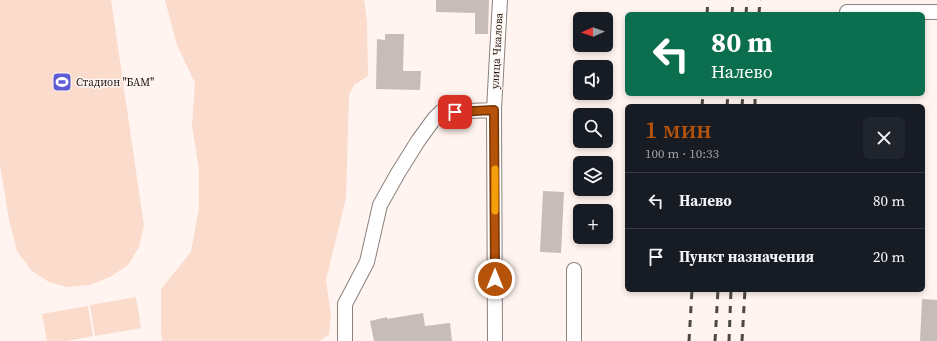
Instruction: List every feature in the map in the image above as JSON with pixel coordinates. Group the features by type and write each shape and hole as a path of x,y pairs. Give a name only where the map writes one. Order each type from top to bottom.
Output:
{"street":[{"name":"улица Чкалова","path":"495,341 494,110 500,0"},
{"path":"847,12 937,12"},
{"path":"345,341 345,304 367,262 380,204 418,141 434,119 442,112 494,110"},
{"path":"574,270 574,341"}],"shaded area":[{"name":"Стадион \"БАМ\"","path":"0,0 111,0 144,226 139,247 128,265 110,277 90,285 67,287 49,282 32,271 17,251 9,220 0,164"},
{"path":"165,0 364,0 367,22 368,76 354,85 349,95 346,198 326,280 331,316 329,335 319,341 162,341 161,289 191,252 199,208 199,169 192,126 195,83 177,45"},
{"path":"136,297 141,328 95,336 90,305"},
{"path":"88,306 93,336 67,341 47,341 42,314"}],"building":[{"path":"436,0 489,0 488,34 475,34 475,13 436,12"},
{"path":"385,34 404,34 403,71 421,71 420,90 376,89 377,39 385,40"},
{"path":"543,191 564,192 561,253 540,252"},
{"path":"922,299 937,300 937,341 920,341"},
{"path":"423,313 425,326 450,323 452,341 374,341 370,321 387,317 387,319"}],"railway":[{"path":"707,12 708,0"},
{"path":"732,12 733,0"},
{"path":"746,12 747,0"},
{"path":"759,12 760,0"},
{"path":"702,104 703,96"},
{"path":"727,104 728,96"},
{"path":"742,104 743,96"},
{"path":"755,96 755,104"},
{"path":"689,341 692,292"},
{"path":"715,341 718,292"},
{"path":"729,341 731,292"},
{"path":"742,341 745,292"}],"slow traffic":[{"path":"495,169 495,211"}],"place":[{"name":"Стадион \"БАМ\"","path":"62,82"}],"route":[{"path":"455,112 494,110 495,279"}]}
